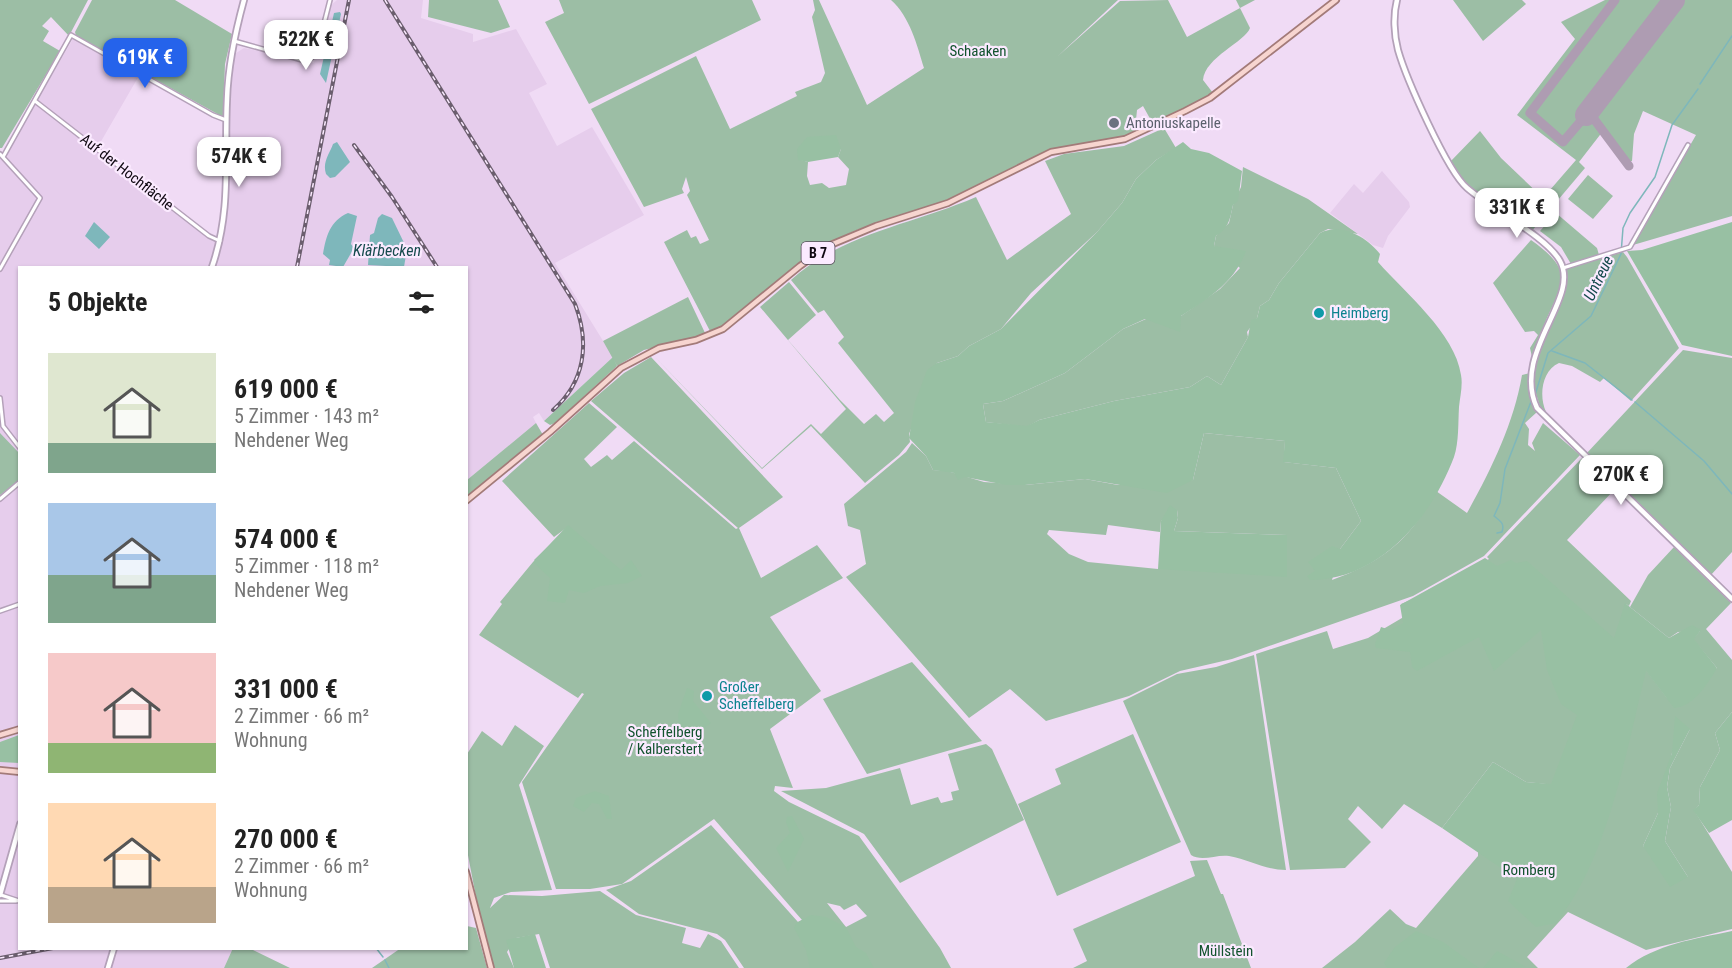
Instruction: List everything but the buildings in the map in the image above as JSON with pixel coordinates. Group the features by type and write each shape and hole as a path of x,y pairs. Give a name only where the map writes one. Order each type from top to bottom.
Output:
{"main road":[{"path":"212,266 220,241 228,185 227,91 234,41 244,0"},
{"name":"B 7","path":"468,499 550,432 621,368 651,351 723,329 828,246 876,226 948,203 1052,152 1125,139 1185,111 1210,98 1336,0"},
{"path":"1397,0 1395,16 1399,53 1452,171 1469,190 1549,248 1563,268 1563,291 1536,350 1533,397 1543,417 1732,599"},
{"path":"1,735 18,730"},
{"path":"0,769 18,771"},
{"path":"0,895 18,831"},
{"path":"468,880 491,968"},
{"path":"108,968 113,950"}],"street":[{"path":"234,41 306,61 312,60 316,55 330,0"},
{"path":"0,269 40,198 1,155 71,35 213,116 227,120"},
{"name":"Auf der Hochfläche","path":"34,101 209,236 220,241"},
{"path":"1563,268 1621,250 1632,244 1688,145"},
{"path":"0,398 3,426 18,445"},
{"path":"0,499 18,484"},
{"path":"0,611 18,605"},
{"path":"0,895 18,901"},
{"path":"0,901 18,901"}],"shaded area":[{"path":"337,0 348,0 330,88 350,0 423,0 421,18 473,34 473,42 516,29 547,84 529,93 557,146 592,127 644,215 555,263 613,357 544,421 539,413 533,417 536,423 468,479 468,266 18,266 18,950 232,950 224,968 0,968 0,157 3,159 74,37 140,74 96,150 211,239 222,238 229,199 229,84 233,55 244,48 314,63 329,7"},
{"path":"1382,171 1409,202 1410,207 1388,236 1383,248 1373,245 1330,213 1354,184 1363,193"}],"green space":[{"path":"0,0 88,0 69,36 51,17 42,26 49,31 43,41 60,51 2,148 0,148"},
{"path":"92,0 175,0 232,34 225,64 223,117 76,36 75,32"},
{"path":"429,0 498,0 510,27 491,33 428,17"},
{"path":"559,0 752,0 761,20 589,104 545,22 564,13"},
{"name":"Schaaken","path":"813,0 819,0 867,105 924,68 908,23 891,0 1118,0 1058,56 1120,1 1168,0 1187,37 1240,8 1250,28 1241,39 1217,57 1205,72 1203,80 1213,93 1153,124 1143,106 1137,110 1136,120 1141,129 1130,135 1048,151 949,200 842,236 798,265 757,303 727,325 711,333 664,242 687,230 691,238 696,236 700,244 709,240 687,195 690,191 686,177 682,189 684,193 644,207 591,109 696,56 730,129 797,96 795,92 821,82 825,73 812,17 815,10","holes":["841,149 838,157 849,169 846,185 829,188 822,183 810,185 807,176 808,162 798,159"]},
{"path":"1236,0 1255,0 1240,8"},
{"path":"1453,0 1522,0 1526,4 1483,41"},
{"path":"1605,0 1732,0 1732,216 1633,245 1696,135 1643,111 1634,134 1632,161 1627,162 1603,131 1579,162 1585,168 1531,232 1467,187 1450,162 1480,131 1501,158 1543,198 1576,160 1517,115 1575,39 1561,22"},
{"path":"1164,128 1176,148 1156,160 1136,179 1122,203 1097,232 1031,293 1001,329 969,346 958,356 937,363 909,434 910,442 899,455 865,483 811,426 762,469 654,356 762,468 811,424 821,434 846,409 760,307 789,282 816,315 788,340 864,424 876,414 884,422 894,413 838,343 844,337 824,310 818,313 791,280 811,264 856,240 976,197 1007,260 1071,214 1045,161 1064,154 1124,146"},
{"path":"836,135 841,149 838,157 808,162 798,160 797,149 807,137"},
{"path":"1183,142 1191,149 1209,153 1242,171 1238,201 1233,205 1226,226 1216,236 1214,246 1246,251 1235,272 1211,296 1181,316 1180,332 1145,319 1123,329 1065,373 1003,401 983,404 986,422 1027,426 1039,420 1114,401 1190,387 1207,376 1221,385 1248,337 1251,320 1257,318 1260,306 1269,300 1279,283 1320,233 1336,229 1353,233 1375,248 1380,254 1378,262 1439,329 1457,359 1462,383 1454,457 1432,502 1400,541 1380,557 1359,569 1335,577 1310,580 1307,576 1315,571 1308,562 1332,546 1340,549 1361,521 1336,468 1283,462 1285,441 1204,433 1193,480 1167,493 1085,479 1025,485 1006,485 965,477 958,480 954,473 933,470 926,456 909,438 915,402 927,370 937,363 958,356 969,346 1001,329 1097,232 1122,203 1136,179 1156,160"},
{"path":"1243,167 1308,199 1358,234 1328,229 1320,233 1279,283 1269,300 1260,306 1257,318 1247,332 1248,337 1221,385 1207,376 1190,387 1114,401 1039,420 1027,427 986,422 983,404 1003,401 1065,373 1123,329 1146,319 1181,316 1220,289 1240,268 1214,246 1216,236 1229,223 1233,205 1241,187"},
{"path":"1588,175 1613,196 1593,219 1568,199"},
{"path":"1556,213 1597,248 1599,255 1571,264 1561,247 1540,231"},
{"path":"1732,222 1732,356 1682,345 1627,251 1642,250"},
{"path":"1531,240 1557,264 1561,275 1558,295 1541,335 1563,297 1567,268 1623,252 1627,257 1679,348 1631,401 1604,378 1600,382 1572,366 1559,363 1548,372 1545,378 1542,392 1546,412 1543,415 1533,385 1536,358 1532,357 1530,348 1538,335 1534,331 1525,332 1493,283"},
{"path":"688,297 706,335 644,350 617,366 603,341"},
{"path":"1683,350 1732,358 1732,552 1710,576 1586,454"},
{"path":"613,357 617,366 555,423 550,425 544,421"},
{"name":"Scheffelberg / Kalberstert","path":"651,357 783,497 739,528 761,578 817,545 843,578 770,617 821,691 770,729 793,788 775,786 774,791 789,802 859,836 940,948 951,968 744,968 725,940 717,934 639,914 606,890 631,881 711,825 798,922 802,920 714,819 622,884 590,889 556,889 522,782 584,694 582,693 578,698 479,635 502,604 500,602 533,562 536,562 534,560 569,526 554,537 502,481 589,403 617,427 584,459 591,467 607,455 612,460 634,441 736,529 738,528 591,401 624,373","holes":["827,903 840,906 844,910 856,904 867,916 846,927"]},
{"path":"1530,373 1529,386 1537,412 1525,423 1529,429 1528,445 1535,451 1532,443 1543,423 1580,455 1484,556 1413,596 1232,659 1180,671 1129,696 1046,721 1010,689 969,718 846,577 866,564 860,530 848,526 844,504 906,452 912,443 926,456 933,470 947,471 984,482 1025,485 1085,479 1118,485 1193,480 1204,433 1285,441 1284,462 1336,468 1361,521 1340,549 1332,580 1367,565 1394,547 1416,523 1436,491 1467,513 1500,446 1513,411 1522,375","holes":["1177,510 1178,518 1174,531 1287,535 1158,569 1088,562 1069,554 1047,534 1049,530 1106,535 1108,525 1160,532 1161,521"]},
{"path":"536,423 543,435 468,498 468,479"},
{"path":"0,433 18,452 18,482 0,495"},
{"path":"1582,458 1614,490 1567,540 1631,601 1629,606 1626,604 1646,670 1667,698 1717,668 1693,639 1700,631 1678,632 1669,638 1630,607 1648,575 1674,547 1731,603 1706,629 1732,660 1732,712 1715,733 1720,750 1700,787 1699,805 1694,810 1732,872 1732,929 1646,950 1568,912 1527,957 1538,968 1322,968 1355,942 1390,909 1406,924 1416,928 1478,856 1478,851 1546,784 1526,782 1493,762 1442,828 1404,804 1382,829 1358,806 1348,819 1371,842 1345,868 1290,870 1256,654 1327,631 1333,649 1368,638 1407,615 1401,604 1435,590 1489,559 1487,557","holes":["1690,729 1670,768 1667,787 1671,807 1665,841 1688,877 1643,846 1658,813 1672,753"]},
{"path":"1170,505 1177,510 1178,518 1174,531 1287,535 1287,577 1158,569 1161,521"},
{"path":"568,525 621,570 631,560 642,576 628,583 600,586 584,593 569,590 565,603 547,601 550,578 533,562"},
{"name":"Romberg","path":"1485,558 1497,566 1511,560 1516,563 1527,561 1614,638 1625,603 1669,638 1692,625 1701,630 1694,639 1717,668 1694,699 1681,707 1674,708 1646,671 1623,768 1590,867 1574,897 1556,923 1536,927 1508,901 1517,879 1442,828 1493,762 1526,782 1551,784 1577,715 1561,704 1547,670 1541,630 1494,671 1479,637 1417,671 1412,667 1410,652 1376,648 1375,644 1381,627 1390,630 1403,623 1400,605"},
{"path":"1254,655 1286,870 1229,856 1200,858 1191,855 1123,701 1177,674 1216,667"},
{"path":"912,662 982,741 867,774 823,699"},
{"path":"687,688 694,691 693,701 711,723 702,730 699,739 691,742 689,749 681,754 678,714"},
{"path":"1732,712 1732,820 1709,833 1693,810 1699,805 1700,787 1720,750 1715,733"},
{"path":"1675,716 1690,729 1670,768 1667,787 1671,807 1665,841 1688,877 1670,887 1643,846 1658,813 1657,793 1672,753"},
{"path":"515,725 544,746 519,785 552,890 511,892 494,898 490,908 504,895 542,896 600,891 636,915 686,928 682,943 700,948 708,934 721,941 739,968 550,968 539,934 516,938 507,952 514,968 493,968 468,872 468,867 476,897 468,855 468,752 482,731 502,746"},
{"path":"1133,734 1181,842 1057,896 1018,804 1061,784 1055,769"},
{"path":"18,735 18,763 0,762 0,742"},
{"path":"986,744 992,749 1024,820 900,883 864,834 781,791 826,788 900,768 911,805 938,797 941,803 953,800 951,792 959,790 948,754"},
{"path":"595,791 609,796 612,819 607,819 599,804 592,803 584,812 573,806 576,798"},
{"path":"792,816 804,839 788,872 776,848 790,833 786,822 787,817"},
{"name":"Müllstein","path":"1207,860 1221,894 1223,894 1251,968 1073,968 1087,961 1073,929 1195,876 1190,861"},
{"path":"811,915 826,917 846,927 856,947 866,953 874,968 810,968 806,950 794,928 796,923"},
{"path":"468,926 476,928 487,968 372,968 398,950 468,950"},
{"path":"1416,931 1443,942 1479,968 1387,968 1384,963 1395,947"},
{"path":"1732,931 1732,968 1626,968 1663,948"},
{"path":"535,934 546,968 514,968 506,940"},
{"path":"232,950 253,950 290,968 224,968"},
{"path":"1497,951 1526,967 1483,968"}],"water":[{"path":"340,12 326,83 320,74 334,13"},
{"path":"337,142 350,162 335,177 330,178 325,170 326,162 333,144"},
{"path":"348,213 357,216 351,244 354,248 344,266 329,265 330,260 323,254 327,235 342,216"},
{"name":"Klärbecken","path":"382,214 392,218 407,249 404,266 368,265 370,235 374,233 378,218"},
{"path":"94,222 110,237 99,249 85,236"}],"waterway":[{"name":"Untreue","path":"1700,84 1732,36"},
{"name":"Untreue","path":"1535,395 1548,353 1591,316 1621,254 1623,228 1630,213 1655,177 1672,125 1698,89"},
{"path":"1552,351 1585,363 1632,400"},
{"name":"Untreue","path":"1497,533 1502,532 1503,529 1501,522 1494,516 1500,503 1505,469 1532,399"},
{"path":"1635,402 1704,461 1732,494"},
{"path":"378,950 383,957"},
{"path":"385,960 389,968"}],"taxiway":[{"path":"1586,115 1563,142 1530,113 1615,0"},
{"path":"1592,107 1591,115 1629,166"}],"runway":[{"path":"1586,115 1674,0"}],"railway":[{"path":"297,266 349,0"},
{"path":"385,0 575,304 582,333 582,361 572,387 553,410"},
{"path":"354,145 392,197 436,266"},
{"path":"0,958 42,950"}],"place":[{"name":"Antoniuskapelle","path":"1114,123"},
{"name":"Heimberg","path":"1319,313"},
{"name":"Großer Scheffelberg","path":"707,696"}]}
